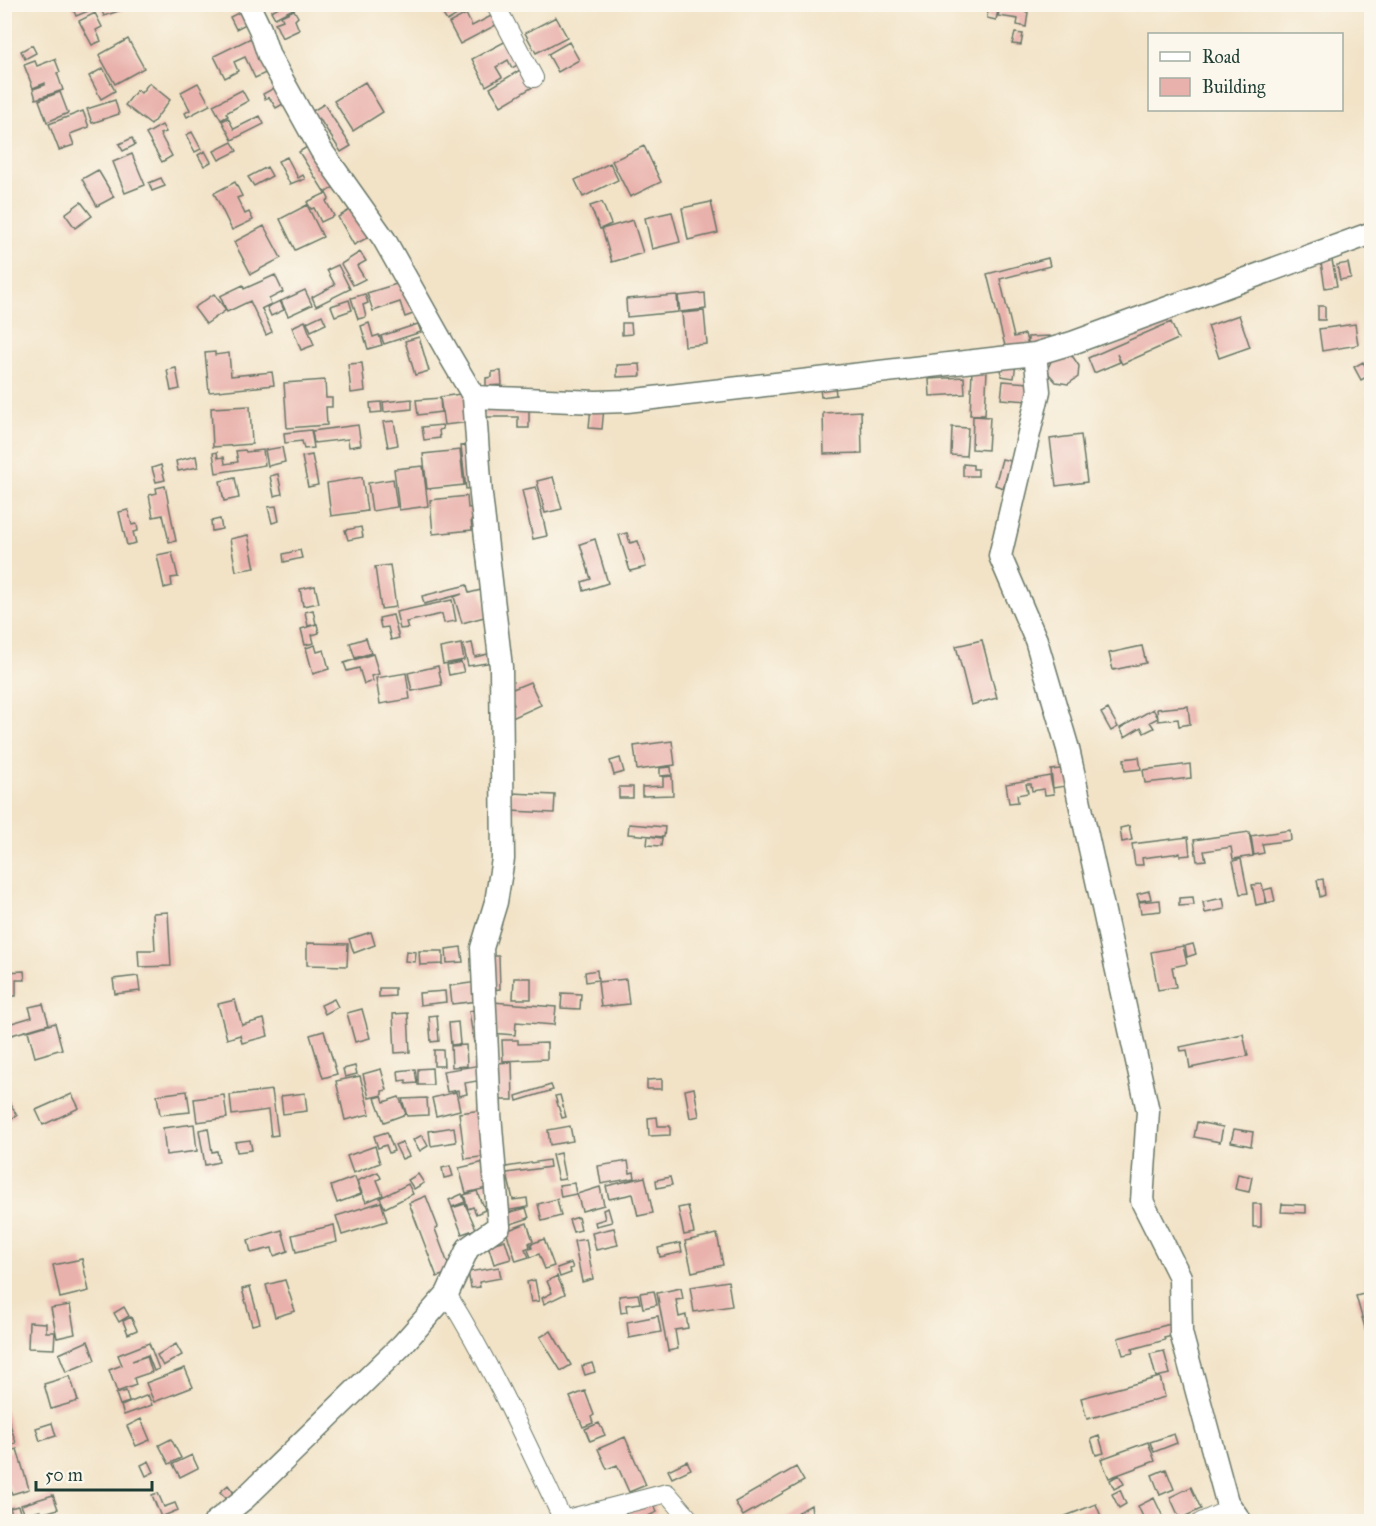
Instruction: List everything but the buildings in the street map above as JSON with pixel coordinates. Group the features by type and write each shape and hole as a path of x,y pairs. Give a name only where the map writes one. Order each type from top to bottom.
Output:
{"street":[{"path":"215,1521 244,1498 402,1345 447,1294 468,1248 499,1226 490,1114 482,948 496,902 503,859 501,667 481,495 474,397 384,239 321,150 269,57 260,29 248,4"},
{"path":"495,4 534,78"},
{"path":"474,397 596,402 627,401 1035,354 1072,343 1371,233"},
{"path":"1035,354 1039,391 1000,556 1036,639 1068,749 1148,1111 1142,1201 1180,1277 1180,1333 1227,1502 1237,1515 1201,1521"},
{"path":"447,1294 467,1326 503,1394 563,1521 667,1493 692,1521"}]}
